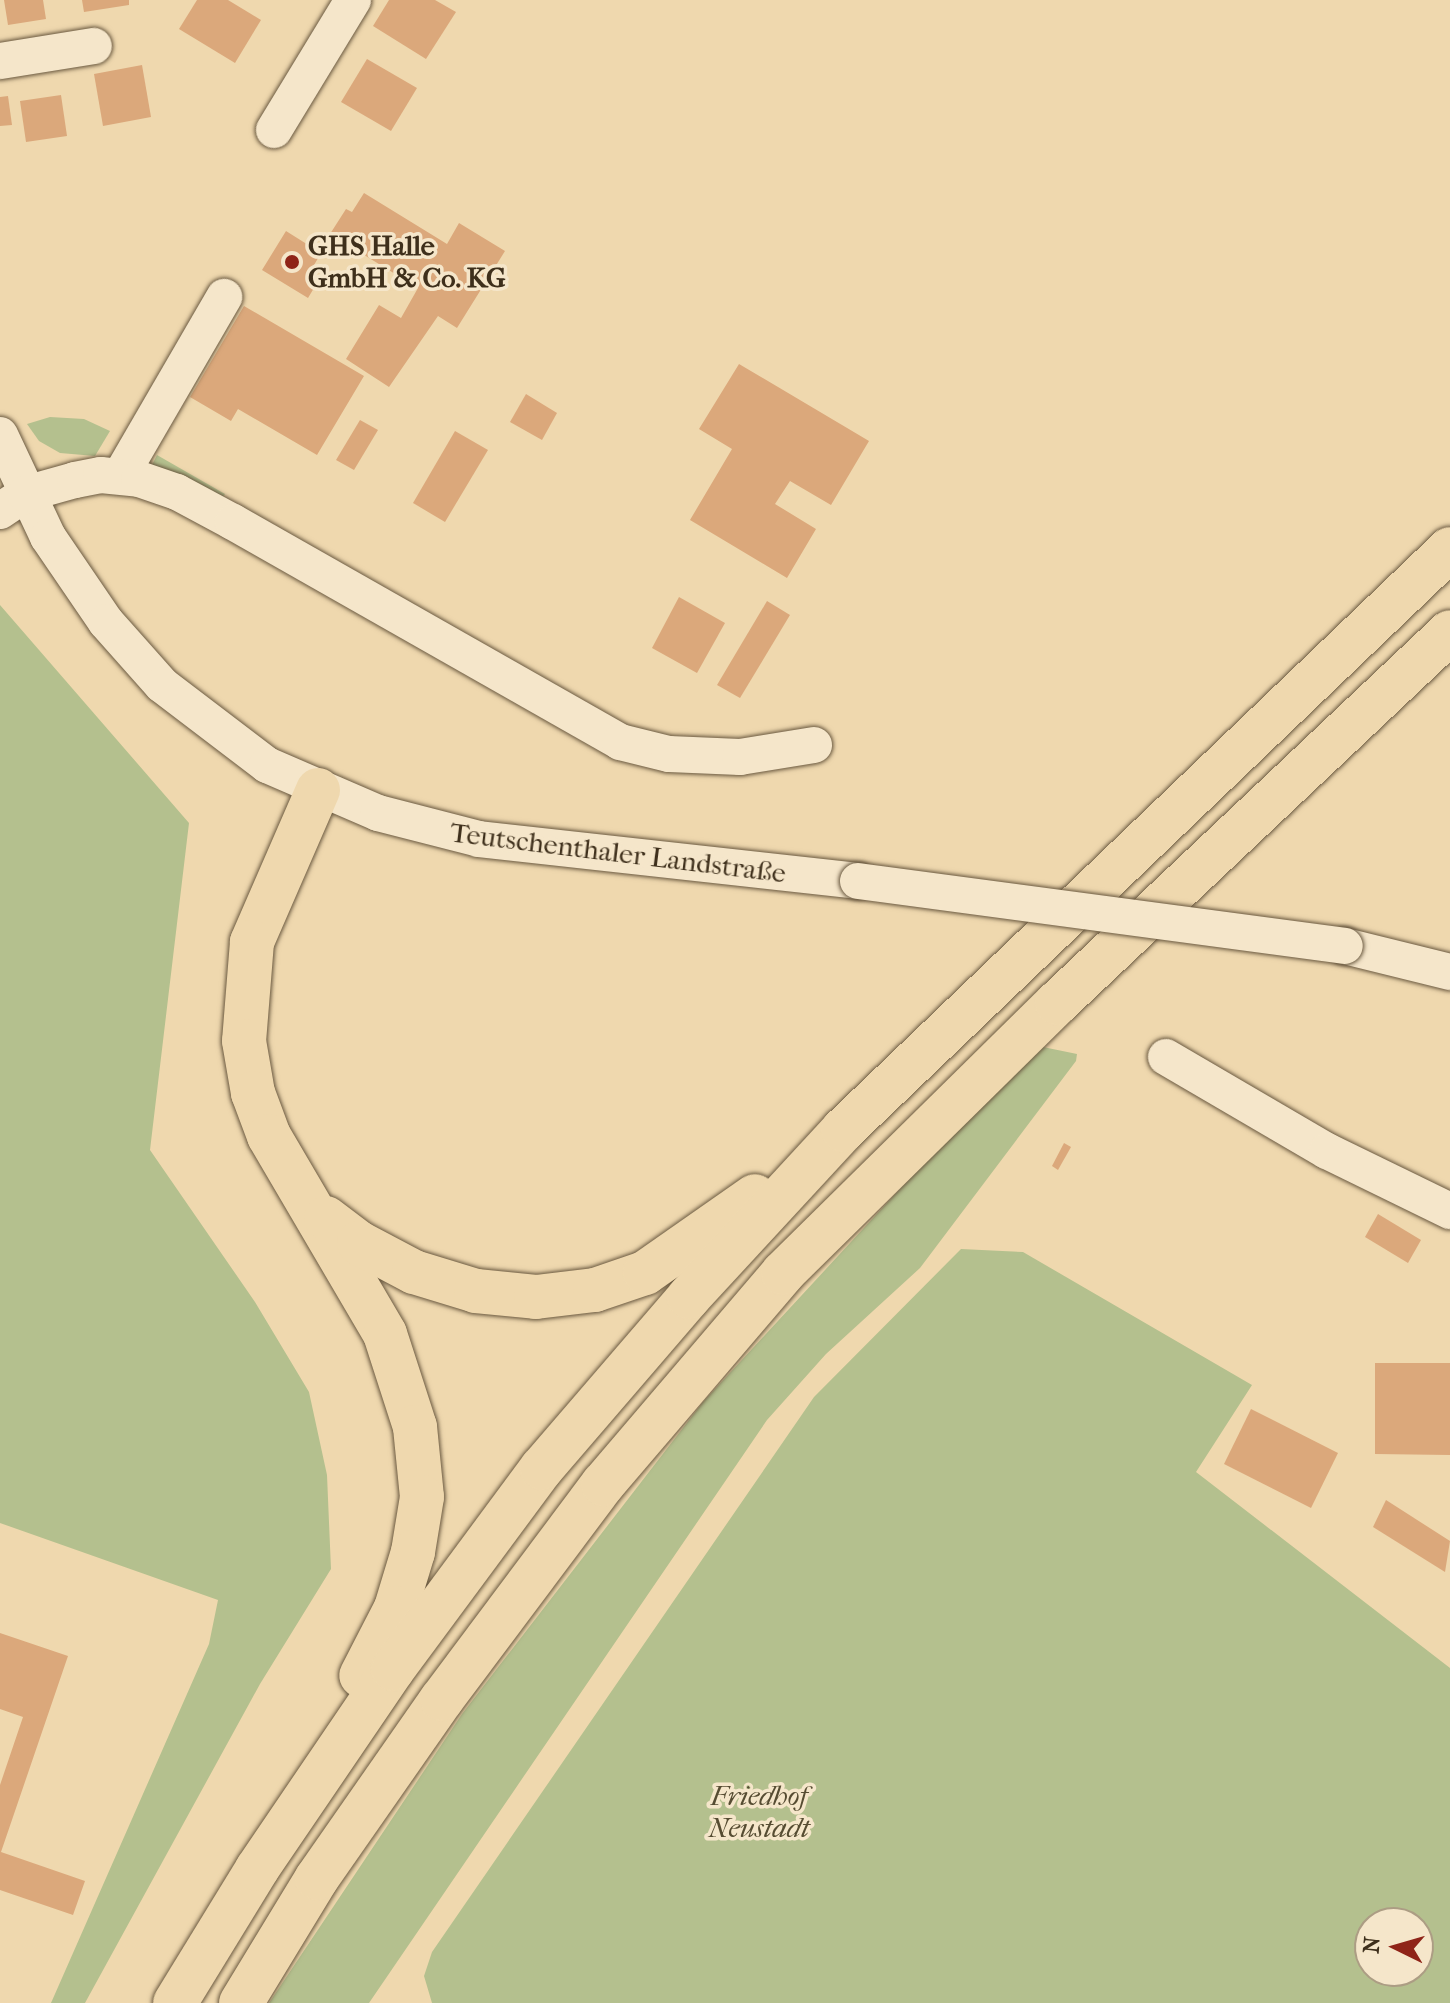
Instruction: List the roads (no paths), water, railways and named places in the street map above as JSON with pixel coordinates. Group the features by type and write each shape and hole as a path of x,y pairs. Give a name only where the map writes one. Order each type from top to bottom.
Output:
{"highway":[{"path":"175,2003 257,1869 341,1741 542,1468 843,1130 1450,549"},
{"path":"241,2003 317,1878 442,1699 603,1484 783,1273 1057,1003 1450,632"},
{"path":"1378,697 1450,656"},
{"path":"257,1869 396,1608 413,1552 422,1497 415,1427 396,1361 261,1116 247,1065 244,1018 252,942 318,790"},
{"path":"306,1198 359,1243 424,1276 503,1295 566,1294 617,1283 673,1256 843,1130"}],"street":[{"path":"274,130 353,0"},
{"path":"0,61 94,46"},
{"path":"121,475 224,297"},
{"name":"Teutschenthaler Landstraße","path":"0,435 13,502 162,685 267,765 318,790 430,828 479,839 858,881 1345,946 1450,972"},
{"path":"13,502 75,480 121,475 177,492 593,730 620,742 669,754 740,757 814,745"},
{"path":"1166,1057 1317,1145 1450,1211"}],"place":[{"name":"GHS Halle GmbH & Co. KG","path":"292,262"}],"park label":[{"name":"Friedhof Neustadt","path":"759,1812"}]}
